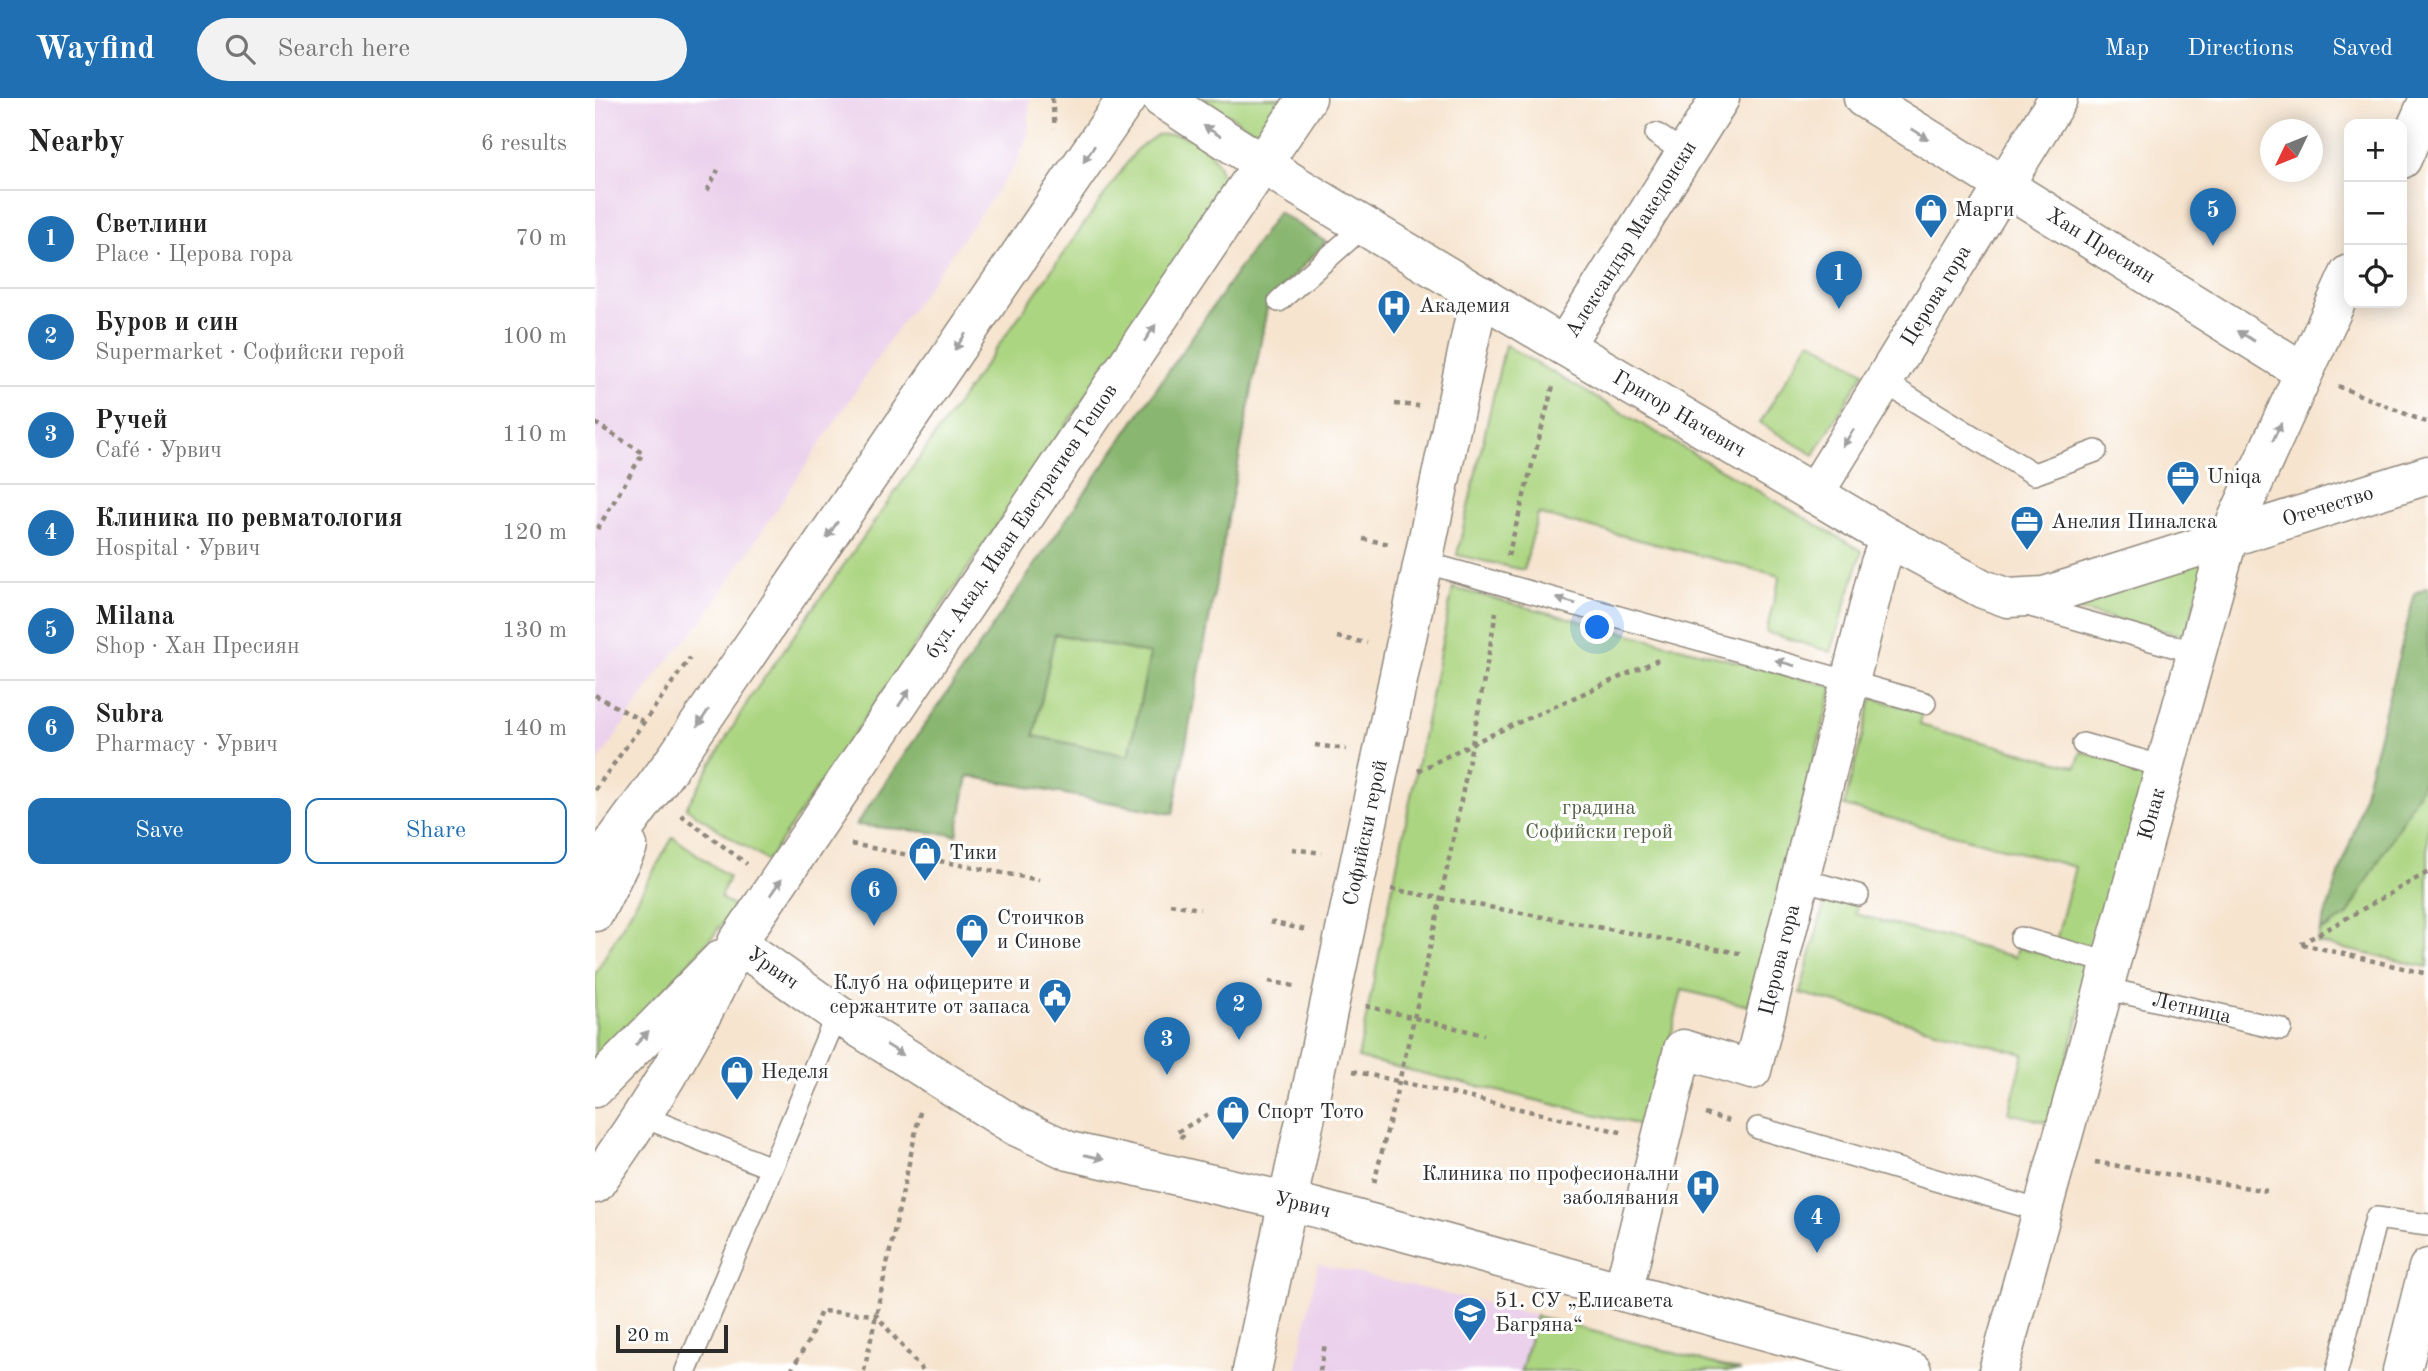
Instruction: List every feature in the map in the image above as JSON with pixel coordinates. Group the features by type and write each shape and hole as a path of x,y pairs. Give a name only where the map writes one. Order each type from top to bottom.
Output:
{"street":[{"path":"595,868 660,781 1127,98"},
{"name":"Григор Начевич","path":"1161,98 1364,226 1564,346 1889,538 1983,589 2008,598 2044,596 2228,539"},
{"name":"бул. Акад. Иван Евстратиев Гешов","path":"595,1088 737,943 1307,98"},
{"name":"Александър Македонски","path":"1564,346 1671,144 1720,98"},
{"name":"Хан Пресиян","path":"1863,98 2304,372"},
{"name":"Церова гора","path":"1814,494 2058,98"},
{"path":"2407,148 2428,101"},
{"name":"Юнак","path":"1998,1371 2228,539 2344,285"},
{"name":"Софийски герой","path":"1252,1371 1288,1202 1409,553 1483,296"},
{"name":"Отечество","path":"2228,539 2428,475"},
{"name":"Церова гора","path":"1623,1292 1683,1049 1752,1070 1879,566 1889,538"},
{"path":"595,912 660,781"},
{"name":"бул. Акад. Иван Евстратиев Гешов","path":"595,1184 644,1116 711,1003 737,943"},
{"name":"Урвич","path":"737,943 837,1014 1015,1126 1069,1151 1288,1202 1623,1292 1891,1368"},
{"path":"2402,1371 2428,1268"}],"lane":[{"path":"1279,301 1364,226"},
{"path":"1885,382 2034,474 2096,451"},
{"path":"1409,553 1501,583 1925,703"},
{"path":"2008,598 2050,614 2197,653"},
{"path":"2083,744 2165,767"},
{"path":"1801,880 1858,895"},
{"name":"Летница","path":"2021,939 2107,975 2281,1029"},
{"path":"686,1371 837,1014"},
{"path":"644,1116 771,1168"},
{"path":"1758,1128 2041,1211"},
{"path":"2337,1371 2376,1218 2428,1225"}],"path":[{"path":"1052,98 1055,128"},
{"path":"707,191 718,170"},
{"path":"1374,1183 1416,1018 1473,743 1501,583 1564,346"},
{"path":"2304,372 2428,423"},
{"path":"1395,404 1428,407"},
{"path":"595,423 643,453 595,533"},
{"path":"1363,538 1409,553"},
{"path":"1337,637 1371,643"},
{"path":"1414,773 1473,743 1703,640"},
{"path":"595,790 642,721 690,658"},
{"path":"595,695 642,721"},
{"path":"1315,745 1348,750"},
{"path":"681,815 757,871"},
{"path":"849,844 1039,880"},
{"path":"1292,849 1325,854"},
{"path":"2428,872 2301,944 2428,974"},
{"path":"1380,887 1439,900 1780,960"},
{"path":"1170,904 1200,909"},
{"path":"1270,922 1307,930"},
{"path":"1269,981 1294,986"},
{"path":"1356,1004 1484,1035"},
{"path":"1343,1069 1660,1141"},
{"path":"1670,1104 1758,1128"},
{"path":"864,1371 921,1107"},
{"path":"2057,1156 2267,1191"},
{"path":"791,1371 821,1311 876,1315 923,1371"},
{"path":"1320,1371 1325,1344"}],"shaded area":[{"path":"595,98 1030,98 1028,135 1016,164 895,332 702,621 660,670 595,767"},
{"name":"51. СУ „Елисавета Багряна“","path":"1318,1264 1507,1308 1741,1371 1296,1371"}],"green space":[{"path":"1202,98 1285,98 1258,133"},
{"path":"1175,134 1198,143 1215,159 1222,181 1217,205 767,861 686,808 748,701 1137,149 1157,135"},
{"path":"1278,212 1326,242 1268,303 1173,814 968,776 957,835 856,825","holes":["1055,634 1150,654 1129,756 1034,736"]},
{"path":"1810,340 1864,372 1814,455 1760,423"},
{"path":"1505,345 1862,551 1831,652 1766,632 1780,576 1538,514 1524,570 1457,555"},
{"path":"2207,560 2186,636 2055,605"},
{"path":"2428,587 2428,765 2419,791 2347,916 2320,931 2356,825 2415,593"},
{"name":"градина Софийски герой","path":"1453,588 1833,687 1749,1006 1682,990 1649,1127 1358,1058"},
{"path":"1055,634 1150,654 1129,756 1034,736"},
{"path":"1872,698 1922,712 1920,725 2076,767 2081,752 2147,769 2099,953 2056,941 2075,867 1844,806"},
{"path":"2428,765 2428,967 2317,943 2320,931 2331,927 2419,791"},
{"path":"673,837 729,877 720,897 734,907 713,936 595,1067 595,974"},
{"path":"1826,897 1857,905 1855,914 2015,957 2018,947 2092,967 2050,1123 2009,1113 2024,1054 1800,993"},
{"path":"1536,1316 1741,1371 1521,1371"}],"place":[{"name":"Марги","path":"1931,240"},
{"name":"Milana","path":"2213,246"},
{"name":"Светлини","path":"1839,309"},
{"name":"Академия","path":"1394,336"},
{"name":"Uniqa","path":"2183,507"},
{"name":"Анелия Пиналска","path":"2027,552"},
{"name":"Тики","path":"925,883"},
{"name":"Subra","path":"874,926"},
{"name":"Стоичков и Синове","path":"972,960"},
{"name":"Клуб на офицерите и сержантите от запаса","path":"1055,1025"},
{"name":"Буров и син","path":"1239,1040"},
{"name":"Ручей","path":"1167,1075"},
{"name":"Неделя","path":"737,1102"},
{"name":"Спорт Тото","path":"1233,1142"},
{"name":"Клиника по професионални заболявания","path":"1703,1216"},
{"name":"Клиника по ревматология","path":"1817,1253"},
{"name":"51. СУ „Елисавета Багряна“","path":"1470,1343"}]}
